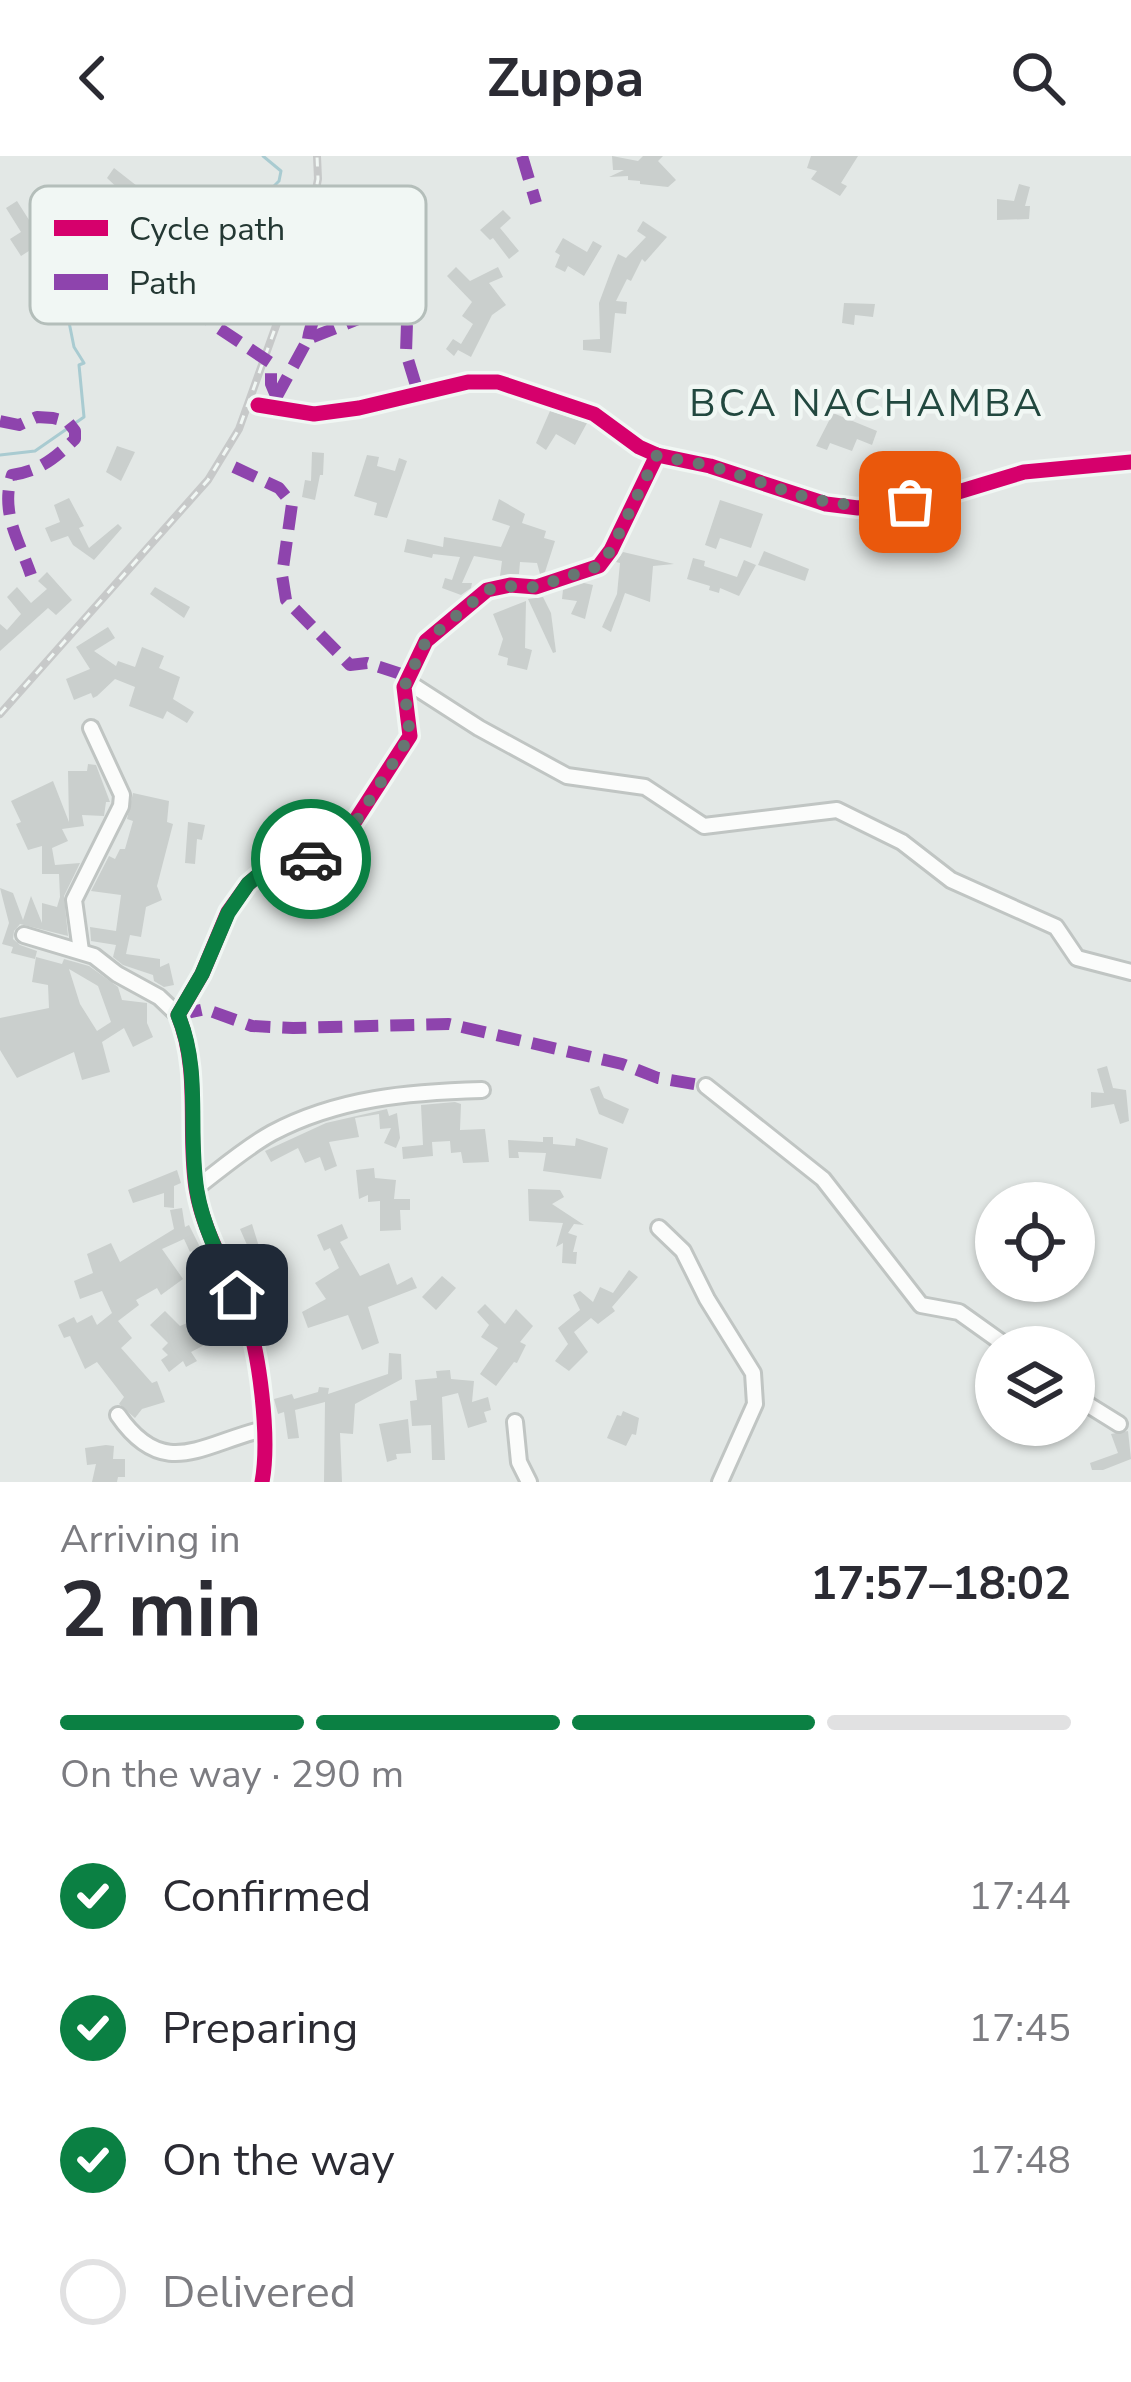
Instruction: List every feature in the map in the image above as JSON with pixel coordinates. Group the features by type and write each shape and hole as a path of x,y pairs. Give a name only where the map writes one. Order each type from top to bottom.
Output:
{"street":[{"path":"258,405 314,414 485,380 594,413 639,448 657,455 710,466 812,500 858,508 945,496 1024,472 1131,462"},
{"path":"178,1015 228,913 248,884 262,872 327,855 353,829 410,736 406,681 426,641 487,590 536,587 599,566 657,455"},
{"path":"406,681 567,776 646,787 704,826 837,810 902,842 951,880 1056,927 1077,958 1131,972"},
{"path":"81,951 74,900 122,806 122,795 91,728"},
{"path":"23,935 100,959 178,1015 194,1073 196,1188 215,1247 247,1318 264,1429 262,1482"},
{"path":"706,1086 823,1179 921,1305 959,1312 979,1326"},
{"path":"196,1188 273,1133 325,1111 374,1097 482,1090"},
{"path":"659,1228 683,1251 753,1373 755,1405 720,1482"},
{"path":"1095,1409 1119,1424"},
{"path":"118,1415 139,1444 180,1456 264,1429"},
{"path":"515,1422 519,1462 529,1482"}],"building":[{"path":"612,156 638,161 643,156 663,156 658,161 676,180 668,187 640,184 628,176 609,177 624,170 613,170"},
{"path":"811,156 858,156 841,183 847,186 840,196 811,179 817,171 807,168"},
{"path":"114,168 137,186 116,186 107,178"},
{"path":"1019,184 1030,187 1025,206 1030,206 1029,219 997,220 997,199 1014,201"},
{"path":"17,201 30,222 30,250 21,256 10,239 21,232 6,208"},
{"path":"503,210 511,218 500,228 519,251 509,259 480,230"},
{"path":"643,221 667,237 645,262 642,259 616,301 627,302 626,314 615,313 611,353 583,350 583,340 600,339 599,303 618,254 626,258 646,237 637,231"},
{"path":"563,238 587,252 593,241 602,246 584,276 568,266 565,272 555,267 560,255 555,252"},
{"path":"456,267 470,281 498,267 503,277 489,283 506,305 492,315 471,357 458,350 454,356 446,349 453,339 461,344 473,324 462,316 472,302 447,276"},
{"path":"844,303 875,304 873,317 855,315 854,325 842,323"},
{"path":"550,411 587,423 575,445 556,434 546,450 536,443"},
{"path":"833,413 877,431 872,445 857,439 852,451 830,443 827,450 816,446"},
{"path":"117,446 135,452 121,481 106,472"},
{"path":"312,452 324,453 315,500 302,497 305,480 311,481"},
{"path":"367,455 379,457 377,466 395,471 399,458 407,461 387,518 374,515 377,503 354,496"},
{"path":"69,498 89,548 118,524 122,528 94,560 68,536 51,542 45,528 60,522 54,505"},
{"path":"499,499 525,514 522,523 546,531 544,538 555,541 545,572 540,574 537,563 520,562 519,574 500,576 502,561 474,556 462,583 472,583 471,588 461,595 442,588 445,578 452,580 460,557 404,552 407,539 443,547 444,537 501,547 510,526 492,520"},
{"path":"720,500 763,514 751,548 720,538 716,549 705,545"},
{"path":"764,551 809,569 805,581 758,565"},
{"path":"623,552 674,564 653,566 650,602 625,593 611,632 602,627 617,594 620,563 616,562"},
{"path":"693,558 737,577 744,560 756,565 739,596 720,588 719,593 709,590 710,586 687,579"},
{"path":"47,572 72,600 56,615 48,608 0,651 0,624 7,630 21,614 7,597 17,587 31,603 47,589 38,581"},
{"path":"593,585 585,619 571,614 577,601 562,599 563,590"},
{"path":"155,587 190,607 184,618 150,594"},
{"path":"543,597 551,613 553,653 528,599"},
{"path":"526,601 525,648 532,650 527,670 507,665 508,658 498,655 503,639 493,614"},
{"path":"108,627 115,638 94,651 116,666 118,661 135,667 142,647 164,656 159,668 180,677 173,699 194,712 187,723 167,711 163,719 129,706 135,687 115,679 97,696 91,693 74,700 66,679 90,669 76,647"},
{"path":"88,764 96,765 110,802 106,802 104,816 82,815 84,826 62,829 68,841 52,848 55,865 80,863 64,896 68,936 20,924 13,939 37,951 35,959 11,953 13,947 2,944 9,923 0,888 13,893 23,920 31,896 42,923 42,903 57,907 60,897 59,874 42,874 42,846 28,850 11,801 53,781 69,822 68,771 87,771"},
{"path":"133,793 169,801 167,822 173,824 157,886 162,900 146,907 141,937 130,935 126,954 160,959 160,967 169,963 174,985 164,987 153,975 113,957 116,945 91,941 90,927 116,931 121,895 91,891 109,856 115,859 125,849 133,821 127,819"},
{"path":"188,822 205,825 202,840 197,839 195,864 185,863"},
{"path":"36,957 89,966 118,987 122,1000 147,1003 153,1037 133,1047 124,1028 102,1042 110,1072 82,1080 74,1052 17,1078 0,1050 0,1018 49,1008 48,985 32,982","holes":["69,969 98,986 111,1022 97,1031 80,1004"]},
{"path":"1107,1066 1113,1088 1126,1090 1129,1121 1120,1124 1114,1104 1091,1108 1091,1092 1104,1093 1097,1069"},
{"path":"599,1086 604,1098 629,1109 623,1124 599,1114 590,1089"},
{"path":"461,1104 460,1130 485,1129 489,1162 463,1163 461,1152 451,1153 450,1141 432,1142 433,1156 403,1159 402,1147 423,1145 421,1105"},
{"path":"387,1109 389,1116 397,1113 400,1138 396,1148 384,1143 391,1128 380,1129 379,1114 355,1118 359,1137 329,1142 337,1166 325,1171 320,1157 305,1163 298,1148 271,1162 265,1151 326,1123"},
{"path":"543,1137 553,1137 553,1144 575,1146 576,1138 608,1148 601,1179 543,1171 546,1153 518,1152 519,1158 509,1158 508,1140 543,1142"},
{"path":"374,1168 375,1178 396,1180 394,1199 410,1199 410,1210 400,1210 401,1230 380,1231 380,1201 368,1202 368,1195 359,1199 356,1170"},
{"path":"177,1170 181,1183 174,1186 174,1208 164,1207 164,1193 133,1203 128,1190"},
{"path":"528,1189 560,1190 564,1197 552,1204 584,1225 574,1224 568,1233 577,1236 576,1264 562,1263 563,1243 556,1247 563,1223 529,1221"},
{"path":"182,1208 185,1227 189,1225 200,1247 190,1252 184,1239 162,1249 183,1279 161,1295 157,1288 136,1300 139,1305 118,1321 132,1338 121,1348 152,1383 157,1381 165,1402 142,1409 135,1418 119,1404 124,1397 97,1362 85,1369 70,1336 64,1338 58,1325 92,1315 97,1325 112,1313 102,1291 80,1299 74,1281 93,1273 87,1254 111,1243 120,1262 174,1229 170,1210"},
{"path":"252,1224 273,1292 250,1297 234,1261 251,1254 240,1229"},
{"path":"342,1224 348,1238 340,1242 360,1276 389,1263 397,1285 412,1277 417,1288 368,1307 379,1343 362,1350 348,1315 308,1328 302,1312 326,1299 315,1283 339,1268 330,1248 324,1251 317,1235"},
{"path":"629,1270 638,1277 612,1307 615,1311 598,1324 591,1318 574,1332 588,1352 569,1371 555,1361 568,1344 558,1328 580,1310 573,1295 580,1291 593,1302 600,1287 613,1293"},
{"path":"442,1276 456,1288 436,1310 422,1297"},
{"path":"485,1304 505,1324 516,1309 533,1326 520,1342 526,1345 517,1363 496,1386 480,1374 498,1348 481,1337 489,1325 477,1312"},
{"path":"165,1311 180,1326 204,1316 216,1339 191,1352 197,1361 186,1367 183,1361 169,1372 161,1360 168,1355 162,1349 168,1343 150,1325"},
{"path":"389,1353 401,1354 402,1379 355,1404 353,1434 340,1433 342,1482 324,1482 325,1402 295,1410 299,1438 288,1439 284,1412 278,1414 274,1399 292,1394 294,1399 318,1392 319,1387 329,1388 328,1394 388,1374"},
{"path":"450,1370 451,1379 474,1381 472,1402 488,1397 491,1410 484,1412 487,1422 468,1428 458,1393 442,1397 445,1460 432,1460 431,1425 412,1426 410,1401 417,1400 415,1380 437,1378 436,1371"},
{"path":"623,1411 639,1418 636,1435 632,1434 626,1446 607,1438"},
{"path":"408,1419 411,1453 396,1454 397,1459 387,1462 379,1424"},
{"path":"1128,1431 1131,1459 1092,1470 1090,1463 1118,1453 1111,1434"},
{"path":"114,1446 113,1459 125,1459 125,1477 118,1477 117,1482 92,1482 96,1464 87,1465 85,1448"}],"waterway":[{"path":"263,156 281,171 274,186"},
{"path":"0,455 35,451 84,417 79,365 84,363 74,347 69,324"}],"railway":[{"path":"317,156 317,186"},
{"path":"0,714 208,480 239,429 277,324"}],"marked path":[{"path":"522,156 536,203"},
{"path":"212,324 271,363 271,384 279,403"},
{"path":"308,339 312,324"},
{"path":"276,398 308,339 346,324"},
{"path":"407,324 406,353 418,392"},
{"path":"0,421 19,425 37,417 53,418 68,422 75,431 75,439 54,458 12,475 10,514 31,575"},
{"path":"234,467 279,488 292,504 282,575 286,600 350,665 367,663 401,674 406,681"},
{"path":"178,1015 205,1009 252,1026 293,1028 449,1024 706,1086"}],"cycle path":[{"path":"258,405 314,414 468,382 498,382 594,414 657,455 710,466 826,504 858,508 945,496 1024,472 1131,462"},
{"path":"262,1482 265,1442 259,1370 243,1309 199,1204 189,1058 178,1015 202,974 228,912 248,884 262,872 337,849 410,736 404,687 426,641 487,590 536,587 599,566 657,455"}],"way so far":[{"path":"311,859 342,844 410,736 404,687 426,641 487,590 536,587 599,566 657,455 710,466 826,504 858,508 910,502"}],"district":[{"name":"BCA NACHAMBA","path":"867,403"}],"route":[{"path":"237,1295 196,1188 194,1073 178,1015 228,913 248,884 262,872 311,859"}]}
